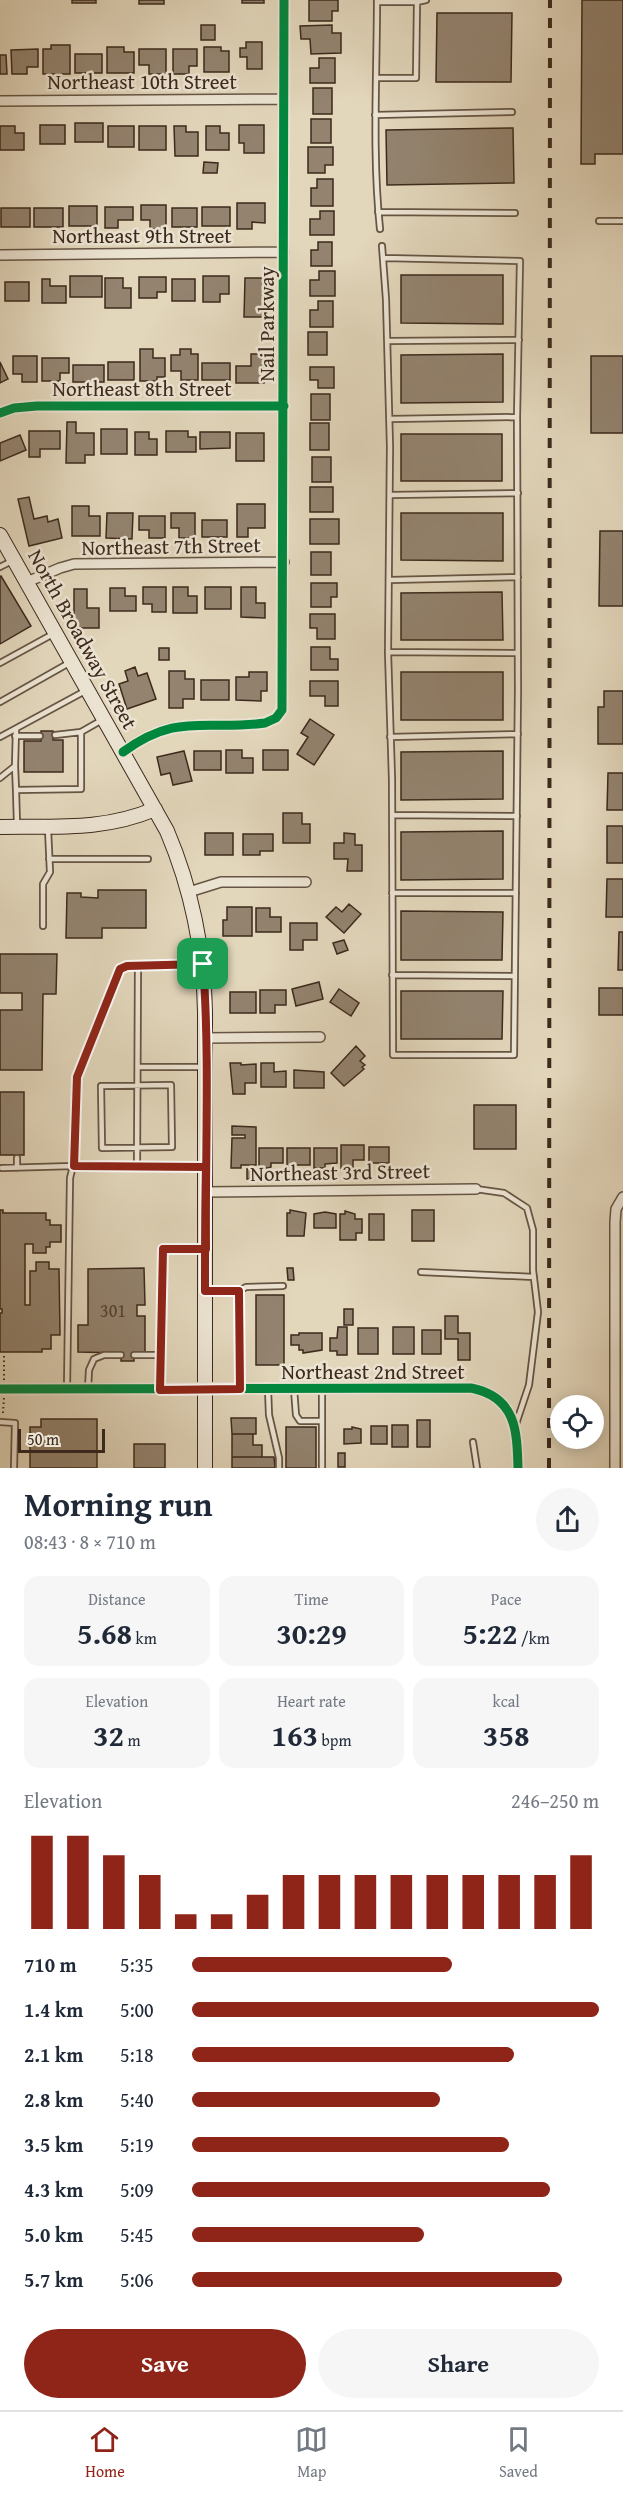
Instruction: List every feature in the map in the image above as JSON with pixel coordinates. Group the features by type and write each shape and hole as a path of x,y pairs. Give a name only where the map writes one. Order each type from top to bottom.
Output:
{"main road":[{"name":"North Broadway Street","path":"0,536 154,809 177,853 189,892 203,964 206,1038 205,1468"},
{"path":"0,827 115,823 154,809"}],"street":[{"name":"Nail Parkway","path":"123,752 149,735 170,727 256,724 276,718 284,702 284,0"},
{"name":"Northeast 10th Street","path":"0,101 283,99"},
{"name":"Northeast 9th Street","path":"0,255 284,252"},
{"name":"Northeast 8th Street","path":"0,413 14,408 37,406 284,406"},
{"name":"Northeast 7th Street","path":"27,582 45,573 74,564 284,562"},
{"path":"189,892 221,882 306,882"},
{"path":"206,1038 320,1037"},
{"name":"Northeast 3rd Street","path":"205,1192 476,1189"},
{"path":"615,1468 620,1392 619,1283 615,1222 616,1209 623,1197"},
{"name":"Northeast 2nd Street","path":"0,1389 206,1390 444,1387 482,1390 501,1400 517,1431 518,1468"}],"lane":[{"path":"380,229 375,116 377,1 417,2 426,0"},
{"path":"376,78 416,78 417,2"},
{"path":"375,116 512,112"},
{"path":"378,212 515,213"},
{"path":"599,221 623,221"},
{"path":"382,246 390,419 388,652 392,815 393,1055 514,1055 518,734 517,417 520,261 384,258"},
{"path":"388,341 519,340"},
{"path":"390,419 517,417"},
{"path":"391,495 518,493"},
{"path":"0,567 14,560"},
{"path":"390,580 518,577"},
{"path":"0,663 55,632"},
{"path":"388,652 518,653"},
{"path":"0,702 71,661"},
{"path":"0,738 87,690"},
{"path":"55,735 81,732 104,719"},
{"path":"16,729 17,826"},
{"path":"16,790 81,789 81,732"},
{"path":"390,737 518,734"},
{"path":"15,736 40,736"},
{"path":"0,778 15,766"},
{"path":"392,815 517,816"},
{"path":"43,926 43,884 50,872 48,826"},
{"path":"49,859 148,859"},
{"path":"392,893 516,893"},
{"path":"67,1389 70,1178 74,1166 77,1077 118,973 124,966 203,964"},
{"path":"137,1167 138,965"},
{"path":"392,975 515,976"},
{"path":"138,1067 206,1067"},
{"path":"171,1085 172,1147 138,1148 102,1148 101,1086 171,1085"},
{"path":"17,1158 17,1168"},
{"path":"2,1168 206,1167"},
{"path":"476,1189 504,1193 527,1208 533,1230 534,1277 538,1312 529,1385 515,1427"},
{"path":"160,1390 163,1249 206,1249"},
{"path":"421,1272 534,1277"},
{"path":"205,1291 239,1291 246,1287 283,1286"},
{"path":"239,1291 240,1389"},
{"path":"88,1389 89,1370 94,1359 121,1355"},
{"path":"134,1355 161,1356"},
{"path":"322,1388 322,1468"},
{"path":"268,1389 269,1415 279,1458 279,1468"},
{"path":"294,1389 296,1415 300,1421 322,1421"},
{"path":"0,1422 15,1423 14,1468"},
{"path":"473,1442 477,1468"}],"building":[{"path":"72,0 96,0 96,3 72,3"},
{"path":"139,0 164,0 164,4 139,4"},
{"path":"242,0 264,0 264,3 242,3"},
{"path":"309,0 338,0 338,11 332,11 332,21 309,21"},
{"path":"582,0 623,0 623,154 595,154 595,164 581,164"},
{"path":"437,13 512,13 511,82 436,82"},
{"path":"201,25 215,25 215,40 201,40"},
{"path":"332,25 332,33 341,33 341,53 311,54 310,39 301,39 300,26"},
{"path":"246,42 262,42 262,69 247,69 247,57 240,57 240,48 246,48"},
{"path":"51,45 70,45 70,74 43,74 43,49 51,49"},
{"path":"107,47 124,47 124,52 134,52 134,73 107,73"},
{"path":"204,47 221,47 221,51 229,51 229,72 204,72"},
{"path":"38,49 38,67 27,67 27,74 12,74 11,50"},
{"path":"139,49 166,49 166,74 149,74 149,65 139,65"},
{"path":"173,49 197,49 197,66 189,66 189,74 173,74"},
{"path":"75,54 102,54 102,73 75,73"},
{"path":"0,55 6,55 7,74 0,74"},
{"path":"319,58 335,58 335,83 310,83 310,68 319,68"},
{"path":"313,88 332,88 332,114 313,114"},
{"path":"311,119 331,119 331,143 311,143"},
{"path":"75,123 103,123 103,142 75,142"},
{"path":"40,125 65,125 65,144 40,144"},
{"path":"239,125 264,125 264,153 244,153 244,143 239,143"},
{"path":"0,126 15,126 15,133 24,133 24,150 0,150"},
{"path":"108,126 134,126 134,147 108,147"},
{"path":"139,126 166,126 166,150 139,150"},
{"path":"174,126 186,126 186,132 198,132 198,156 175,156"},
{"path":"206,126 220,126 220,133 229,133 229,150 206,150"},
{"path":"513,128 514,183 387,185 386,130"},
{"path":"308,147 333,147 333,165 325,165 325,173 308,173"},
{"path":"204,162 218,163 217,173 203,173"},
{"path":"317,179 333,179 333,206 311,206 311,188 317,188"},
{"path":"237,203 265,203 265,223 252,222 252,229 237,229"},
{"path":"141,205 166,205 166,229 150,229 150,220 141,220"},
{"path":"69,206 97,206 97,226 69,226"},
{"path":"105,207 133,207 133,220 118,220 118,228 105,228"},
{"path":"202,207 230,207 230,226 202,226"},
{"path":"1,208 30,208 30,227 1,227"},
{"path":"34,208 63,208 63,227 34,227"},
{"path":"172,208 197,208 197,227 172,227"},
{"path":"320,211 334,211 334,235 310,235 310,219 320,219"},
{"path":"318,242 332,242 332,266 311,266 311,250 318,250"},
{"path":"319,271 335,271 335,296 310,296 310,280 319,280"},
{"path":"401,275 503,275 503,324 401,323"},
{"path":"70,276 102,276 102,297 70,297"},
{"path":"203,276 229,276 229,294 220,294 220,302 203,302"},
{"path":"139,277 166,277 166,292 157,292 157,298 139,298"},
{"path":"105,278 123,278 123,288 131,288 131,308 105,308"},
{"path":"245,278 265,278 265,317 244,317"},
{"path":"42,279 50,279 50,286 66,286 66,303 42,303"},
{"path":"172,279 195,279 195,301 172,301"},
{"path":"5,282 29,282 29,301 5,301"},
{"path":"318,301 333,301 333,327 310,327 310,310 318,310"},
{"path":"308,332 327,332 327,355 308,355"},
{"path":"140,349 153,349 153,358 165,358 165,377 157,377 157,381 140,381"},
{"path":"180,349 191,349 191,354 198,354 198,380 181,380 181,371 171,371 171,355 180,355"},
{"path":"251,354 264,354 264,383 236,383 236,366 251,366"},
{"path":"503,354 503,402 401,403 401,355"},
{"path":"13,356 37,356 37,382 22,382 22,374 13,374"},
{"path":"591,356 623,356 623,433 591,433"},
{"path":"42,358 69,358 69,373 60,373 60,381 42,381"},
{"path":"0,362 8,379 0,383"},
{"path":"108,362 134,362 134,380 108,380"},
{"path":"202,363 230,363 230,380 202,380"},
{"path":"73,365 104,365 104,382 73,382"},
{"path":"310,367 334,367 334,388 318,388 318,380 310,380"},
{"path":"311,394 330,394 330,420 311,420"},
{"path":"67,422 76,422 76,433 94,433 94,455 85,455 85,463 66,463"},
{"path":"310,423 329,423 329,450 310,450"},
{"path":"101,429 127,429 127,454 101,454"},
{"path":"29,431 60,431 60,449 40,449 40,457 29,457"},
{"path":"166,431 188,431 188,437 196,437 196,452 166,452"},
{"path":"135,432 149,432 149,439 157,439 157,455 135,455"},
{"path":"200,432 230,432 230,448 200,449"},
{"path":"236,433 264,433 264,461 236,461"},
{"path":"401,434 502,434 502,481 401,481"},
{"path":"20,435 26,450 0,461 0,443"},
{"path":"312,457 331,457 331,482 312,482"},
{"path":"310,487 333,487 333,512 310,512"},
{"path":"29,497 34,519 47,516 48,522 58,519 62,538 29,546 18,499"},
{"path":"237,504 265,504 265,528 248,528 248,537 237,537"},
{"path":"72,506 89,506 89,516 100,516 100,536 72,536"},
{"path":"107,513 133,513 132,539 106,538"},
{"path":"171,513 195,513 195,538 179,538 179,528 171,528"},
{"path":"401,513 503,513 503,561 401,560"},
{"path":"139,516 165,516 165,538 149,538 149,530 139,530"},
{"path":"310,519 339,519 339,544 310,544"},
{"path":"202,520 227,520 227,537 202,537"},
{"path":"600,531 623,531 623,606 599,606"},
{"path":"311,552 331,552 331,575 311,575"},
{"path":"0,577 31,626 0,644"},
{"path":"311,583 337,583 337,597 331,597 331,607 311,607"},
{"path":"143,587 166,587 166,612 152,612 152,604 143,604"},
{"path":"173,587 188,587 188,596 197,596 197,613 173,613"},
{"path":"205,587 231,587 231,609 205,609"},
{"path":"241,587 256,587 256,603 265,603 265,618 241,617"},
{"path":"110,588 125,588 125,596 136,596 136,611 110,611"},
{"path":"74,589 87,589 87,608 99,608 99,628 74,628"},
{"path":"502,592 503,640 401,640 401,593"},
{"path":"310,614 335,614 335,639 317,639 317,628 310,628"},
{"path":"311,647 330,647 330,659 338,659 338,670 311,670"},
{"path":"159,648 169,648 169,660 159,660"},
{"path":"135,667 138,676 147,673 156,699 127,709 119,684 128,681 125,671"},
{"path":"169,671 185,671 185,679 194,679 194,699 183,699 183,708 169,708"},
{"path":"249,672 267,672 267,691 261,691 261,701 236,700 236,677 249,677"},
{"path":"401,672 503,672 503,720 401,720"},
{"path":"201,680 229,680 229,700 201,700"},
{"path":"310,681 338,681 338,706 325,706 325,696 310,696"},
{"path":"604,691 623,691 623,744 598,744 598,707 604,707"},
{"path":"310,719 334,735 314,765 297,754 308,737 301,733"},
{"path":"41,731 53,731 53,740 63,740 63,772 24,772 24,741 41,741"},
{"path":"226,750 242,750 242,758 253,758 253,773 226,773"},
{"path":"263,750 288,750 288,770 263,770"},
{"path":"184,751 192,781 173,785 170,773 161,775 157,757"},
{"path":"194,751 221,751 221,770 194,770"},
{"path":"503,751 503,799 401,800 401,752"},
{"path":"608,773 623,773 623,810 607,810"},
{"path":"283,813 302,813 302,824 310,824 310,843 283,843"},
{"path":"607,826 623,826 623,863 607,863"},
{"path":"503,831 503,879 401,880 401,832"},
{"path":"205,833 233,833 233,855 205,855"},
{"path":"344,833 355,834 355,845 362,845 362,871 347,871 348,859 334,859 334,843 344,843"},
{"path":"243,834 273,834 273,851 260,851 260,855 243,855"},
{"path":"607,879 623,879 623,917 606,917"},
{"path":"98,890 146,890 146,928 102,928 102,938 66,938 67,893 81,893 81,897 98,898"},
{"path":"349,904 361,914 344,933 326,917 336,907 342,912"},
{"path":"227,907 252,907 252,936 223,936 223,920 227,920"},
{"path":"256,908 270,908 270,917 281,917 281,932 256,932"},
{"path":"401,911 503,912 502,960 401,960"},
{"path":"290,923 317,923 317,940 303,940 303,950 290,950"},
{"path":"619,932 623,932 623,970 618,970"},
{"path":"344,940 348,950 337,954 333,943"},
{"path":"0,954 57,954 56,994 43,994 42,1070 0,1070 0,1010 22,1010 22,993 0,993"},
{"path":"319,982 323,999 296,1006 292,989"},
{"path":"599,988 623,988 623,1015 599,1015"},
{"path":"339,989 359,1003 351,1016 330,1002"},
{"path":"260,990 286,990 286,1005 275,1005 275,1013 260,1013"},
{"path":"401,991 503,991 502,1039 401,1039"},
{"path":"230,992 256,992 256,1013 230,1013"},
{"path":"356,1046 365,1056 360,1061 365,1065 362,1067 364,1069 344,1086 331,1073"},
{"path":"230,1063 256,1064 256,1083 245,1083 245,1094 233,1094"},
{"path":"261,1063 274,1063 274,1072 286,1071 286,1087 261,1087"},
{"path":"294,1070 324,1072 324,1088 294,1088"},
{"path":"0,1092 24,1092 24,1155 0,1155"},
{"path":"474,1105 516,1105 516,1149 474,1149"},
{"path":"232,1126 256,1127 256,1165 231,1168 232,1138 245,1138 245,1135 232,1135"},
{"path":"341,1145 364,1145 364,1160 353,1160 353,1168 341,1168"},
{"path":"369,1147 389,1147 389,1163 369,1163"},
{"path":"259,1148 283,1148 283,1163 271,1163 271,1167 259,1168"},
{"path":"287,1148 310,1148 310,1165 294,1165 294,1174 287,1174"},
{"path":"314,1148 337,1148 337,1163 325,1164 325,1168 314,1168"},
{"path":"247,1169 258,1169 257,1179 247,1179"},
{"path":"0,1210 3,1210 3,1213 46,1213 46,1220 50,1220 50,1225 61,1225 61,1242 50,1242 50,1247 46,1247 46,1253 33,1253 33,1244 25,1244 25,1305 30,1305 30,1271 36,1271 36,1262 49,1262 49,1269 59,1269 60,1335 51,1335 51,1349 42,1349 42,1352 0,1352 0,1313 2,1309 0,1309"},
{"path":"290,1210 306,1213 304,1236 287,1236 287,1213 290,1213"},
{"path":"412,1210 434,1210 434,1241 412,1241"},
{"path":"345,1211 355,1214 355,1219 362,1219 362,1233 356,1233 356,1240 340,1240 340,1214 345,1214"},
{"path":"325,1212 336,1214 336,1228 314,1228 314,1214"},
{"path":"369,1214 384,1214 384,1240 369,1240"},
{"path":"144,1268 145,1305 137,1305 137,1316 145,1316 145,1353 134,1353 134,1361 121,1361 121,1353 78,1352 78,1325 88,1325 88,1269"},
{"path":"287,1268 293,1268 294,1280 288,1280"},
{"path":"256,1295 284,1295 284,1365 256,1365"},
{"path":"344,1309 353,1309 353,1325 344,1325"},
{"path":"445,1316 458,1316 458,1333 470,1333 470,1360 458,1360 458,1339 445,1339"},
{"path":"338,1327 347,1327 347,1355 337,1355 337,1351 330,1351 330,1338 337,1338"},
{"path":"393,1327 414,1327 414,1354 393,1354"},
{"path":"358,1328 378,1328 378,1354 358,1354"},
{"path":"422,1330 441,1330 441,1354 422,1354"},
{"path":"299,1333 322,1333 322,1350 303,1353 303,1350 299,1350 299,1345 291,1345 291,1335 299,1335"},
{"path":"231,1418 256,1418 256,1434 232,1434"},
{"path":"41,1419 97,1419 97,1468 30,1468 30,1427 41,1427"},
{"path":"417,1420 430,1420 430,1447 417,1447"},
{"path":"392,1425 408,1425 408,1447 392,1447"},
{"path":"371,1426 387,1426 387,1444 371,1444"},
{"path":"286,1427 316,1427 316,1468 286,1468"},
{"path":"352,1427 361,1429 361,1443 344,1444 344,1429 352,1429"},
{"path":"232,1434 253,1434 253,1445 262,1445 262,1457 232,1457"},
{"path":"134,1444 165,1444 165,1468 134,1468"},
{"path":"338,1453 345,1453 345,1467 338,1467"},
{"path":"232,1457 274,1457 275,1468 232,1468"}],"railway":[{"path":"549,1468 550,0"}],"cycle path":[{"path":"123,752 142,740 176,727 265,723 276,718 282,710 284,0"},
{"path":"0,413 14,408 37,406 284,406"},
{"path":"0,1389 471,1388 486,1392 497,1399 511,1417 517,1441 518,1468"}],"route":[{"path":"203,964 124,966 120,969 76,1083 74,1166 206,1167 205,1192 206,1249 205,1291 239,1291 240,1389 160,1390 163,1249 206,1249 205,1192 206,1167 206,1038 203,964"}]}
